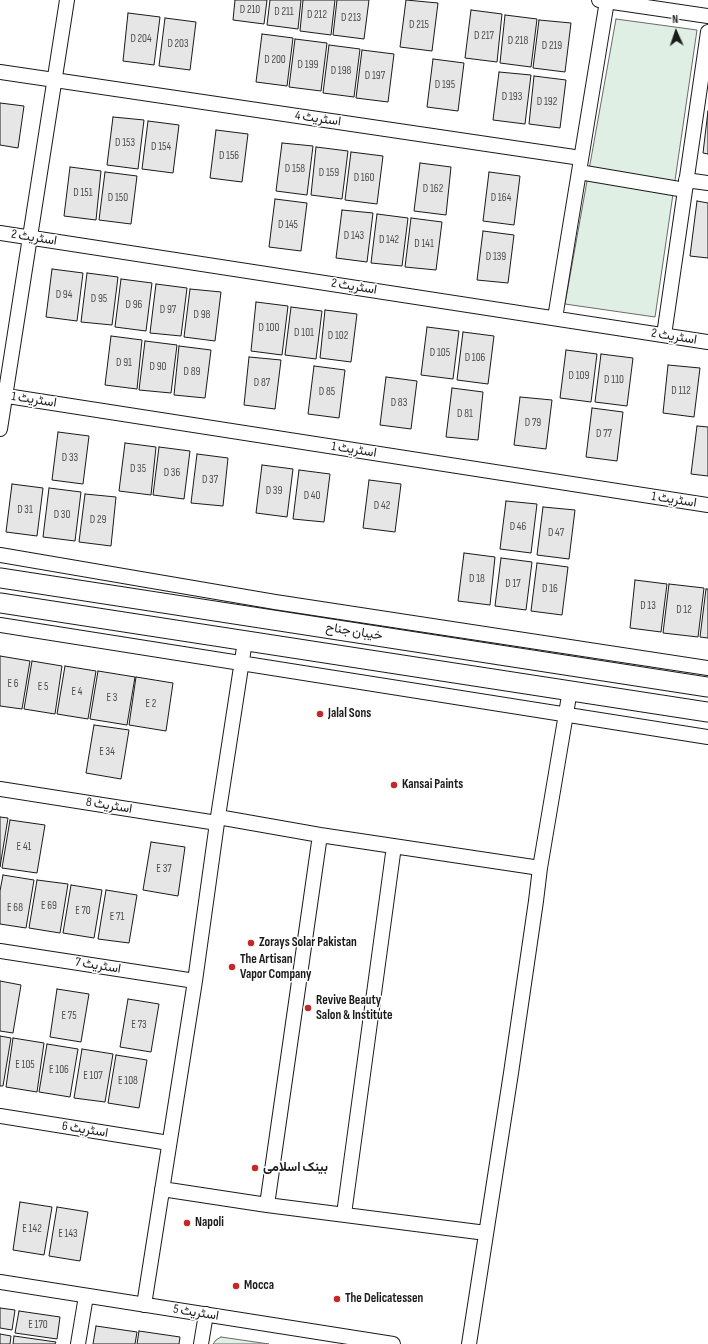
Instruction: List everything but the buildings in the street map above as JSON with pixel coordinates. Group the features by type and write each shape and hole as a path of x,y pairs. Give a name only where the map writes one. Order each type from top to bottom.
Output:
{"main road":[{"name":"خیبان جناح","path":"0,578 708,687"},
{"name":"خیبان جناح","path":"0,603 708,712"}],"street":[{"path":"0,429 3,395 30,238 67,0"},
{"path":"555,318 579,172 603,1 708,16"},
{"path":"664,335 708,32"},
{"name":"اسٹریٹ 4","path":"0,72 581,158"},
{"path":"579,172 686,185 708,183"},
{"name":"اسٹریٹ 2","path":"0,233 708,342"},
{"name":"اسٹریٹ 1","path":"3,395 708,506"},
{"path":"0,555 275,602 708,668"},
{"path":"0,626 708,737"},
{"path":"144,1305 195,981 241,663 246,641"},
{"path":"469,1344 511,1073 540,868 570,690"},
{"name":"اسٹریٹ 8","path":"0,789 540,868"},
{"path":"266,1205 320,835"},
{"path":"344,1214 394,846"},
{"name":"اسٹریٹ 7","path":"0,951 195,981"},
{"name":"اسٹریٹ 6","path":"0,1116 169,1143"},
{"path":"162,1190 486,1233"},
{"name":"اسٹریٹ 5","path":"0,1282 393,1344"},
{"path":"78,1344 86,1296"},
{"path":"201,1344 206,1314"}],"green space":[{"path":"616,19 697,30 655,317 565,304"},
{"path":"221,1337 269,1344 213,1344"}],"place":[{"name":"Jalal Sons","path":"320,714"},
{"name":"Kansai Paints","path":"394,785"},
{"name":"Zorays Solar Pakistan","path":"251,943"},
{"name":"The Artisan Vapor Company","path":"232,967"},
{"name":"Revive Beauty Salon & Institute","path":"308,1008"},
{"name":"بینک اسلامی","path":"255,1168"},
{"name":"Napoli","path":"187,1223"},
{"name":"Mocca","path":"236,1286"},
{"name":"The Delicatessen","path":"337,1299"}]}
